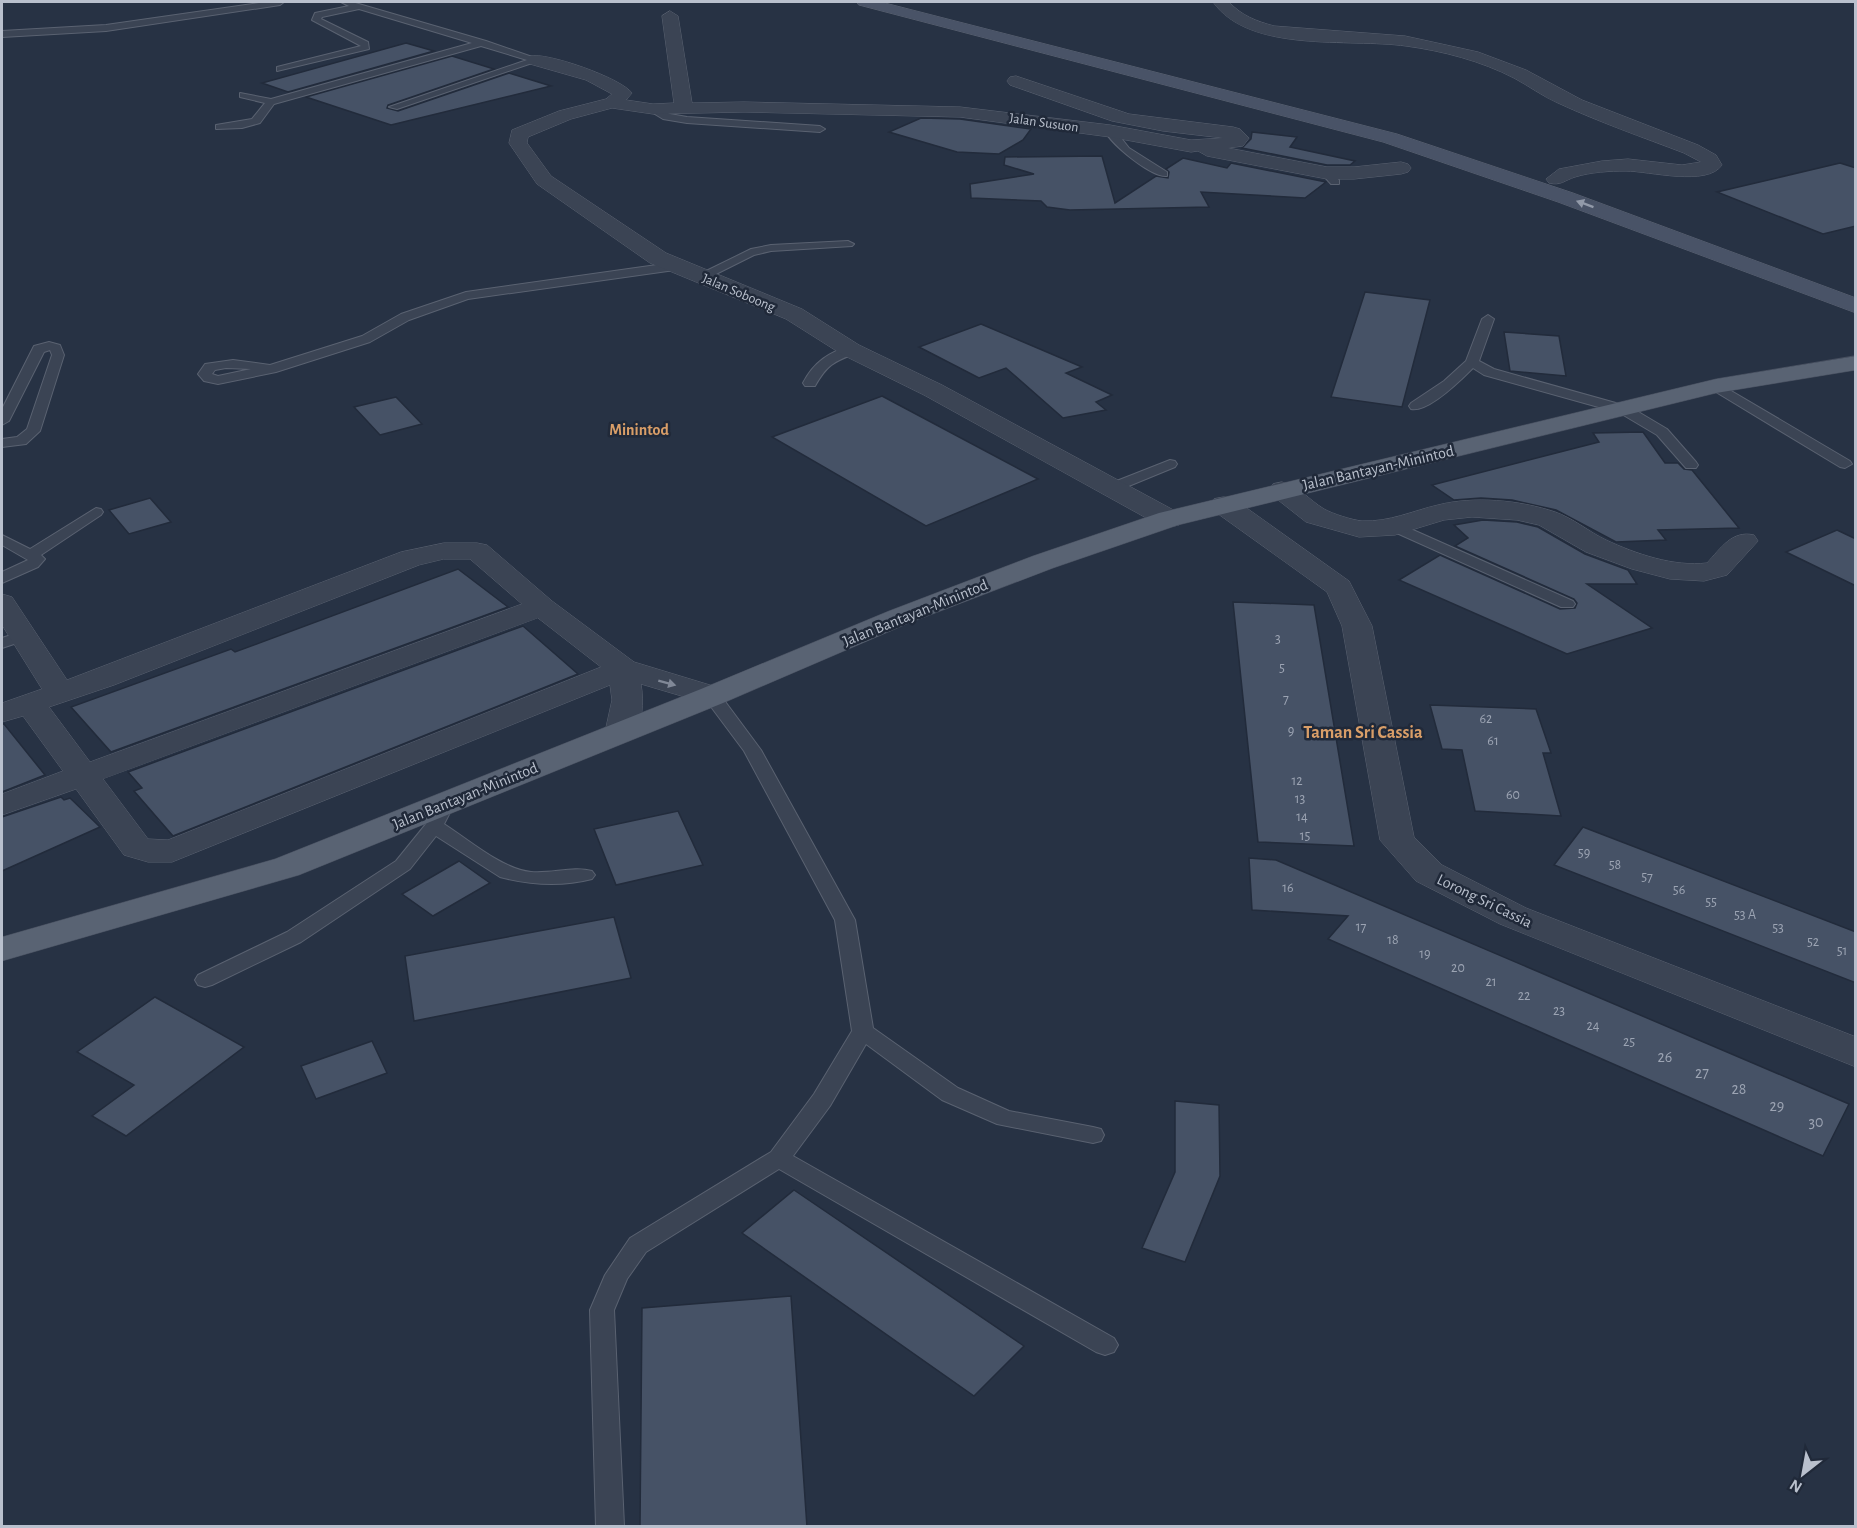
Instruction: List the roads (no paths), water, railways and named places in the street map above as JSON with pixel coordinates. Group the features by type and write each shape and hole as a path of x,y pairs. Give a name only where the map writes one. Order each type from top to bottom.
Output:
{"main road":[{"path":"865,2 1390,138 1659,231 1856,306"},
{"path":"908,2 1316,106 1450,144 1556,179 1856,293"},
{"name":"Jalan Bantayan-Minintod","path":"2,949 287,867 440,814 621,732 899,617 1042,562 1168,519 1625,410 1716,386 1856,363"}],"street":[{"path":"1221,2 1226,11 1252,25 1290,33 1420,43 1491,61 1522,75 1558,96 1691,149 1709,159 1712,165 1705,169 1688,170 1609,165 1561,175 1556,179"},
{"path":"670,16 685,109"},
{"path":"536,60 592,76 614,87 622,93 612,103"},
{"name":"Jalan Susuon","path":"612,103 653,109 744,107 960,112 1110,131 1191,146 1236,142 1240,138 1233,133 1173,126 1096,111 1052,92 1017,81"},
{"name":"Jalan Soboong","path":"612,103 539,124 519,134 518,143 544,180 658,258 794,315 851,350 933,390 1168,519"},
{"path":"1191,146 1331,177 1401,168"},
{"path":"1282,490 1316,516 1359,529 1395,527 1441,512 1472,508 1516,512 1547,518 1596,546 1642,563 1670,570 1717,569 1744,541"},
{"name":"Lorong Sri Cassia","path":"1224,505 1339,587 1357,626 1397,840 1430,873 1513,916 1856,1053"},
{"path":"30,704 411,558 444,550 477,551 542,607 623,669 712,696"},
{"path":"2,603 30,704 136,847 148,851 172,851 623,669"},
{"path":"2,805 542,607"},
{"path":"621,732 628,700 623,669"}],"lane":[{"path":"2,34 106,28 280,2"},
{"path":"345,2 536,60"},
{"path":"280,69 366,47 365,44 316,20 318,15 356,7"},
{"path":"243,95 271,102 483,43"},
{"path":"394,107 536,60"},
{"path":"220,127 256,121 271,102"},
{"path":"653,109 667,117 687,120 820,129"},
{"path":"1110,131 1114,140 1121,147 1163,174"},
{"path":"702,276 751,252 771,248 848,244"},
{"path":"271,369 366,339 405,317 466,296 678,266"},
{"path":"1416,406 1449,384 1472,362 1488,319"},
{"path":"2,421 39,349 49,346 55,348 58,355 33,431 21,441 2,443"},
{"path":"810,383 817,367 824,361 851,350"},
{"path":"1472,362 1489,372 1625,410 1662,432 1691,465"},
{"path":"1716,386 1845,464"},
{"path":"1114,488 1170,464"},
{"path":"31,555 96,512"},
{"path":"1395,527 1567,604"},
{"path":"2,539 37,559 33,564 2,578"},
{"path":"610,1527 603,1310 617,1275 638,1245 778,1158 822,1100 863,1031 845,920 752,750 712,696"},
{"path":"205,980 294,937 403,866 440,814 507,873 546,879 585,875"},
{"path":"863,1031 950,1094 1005,1118 1093,1135"},
{"path":"778,1158 1105,1346"}],"district":[{"name":"Minintod","path":"639,429"},
{"name":"Taman Sri Cassia","path":"1363,732"}]}
